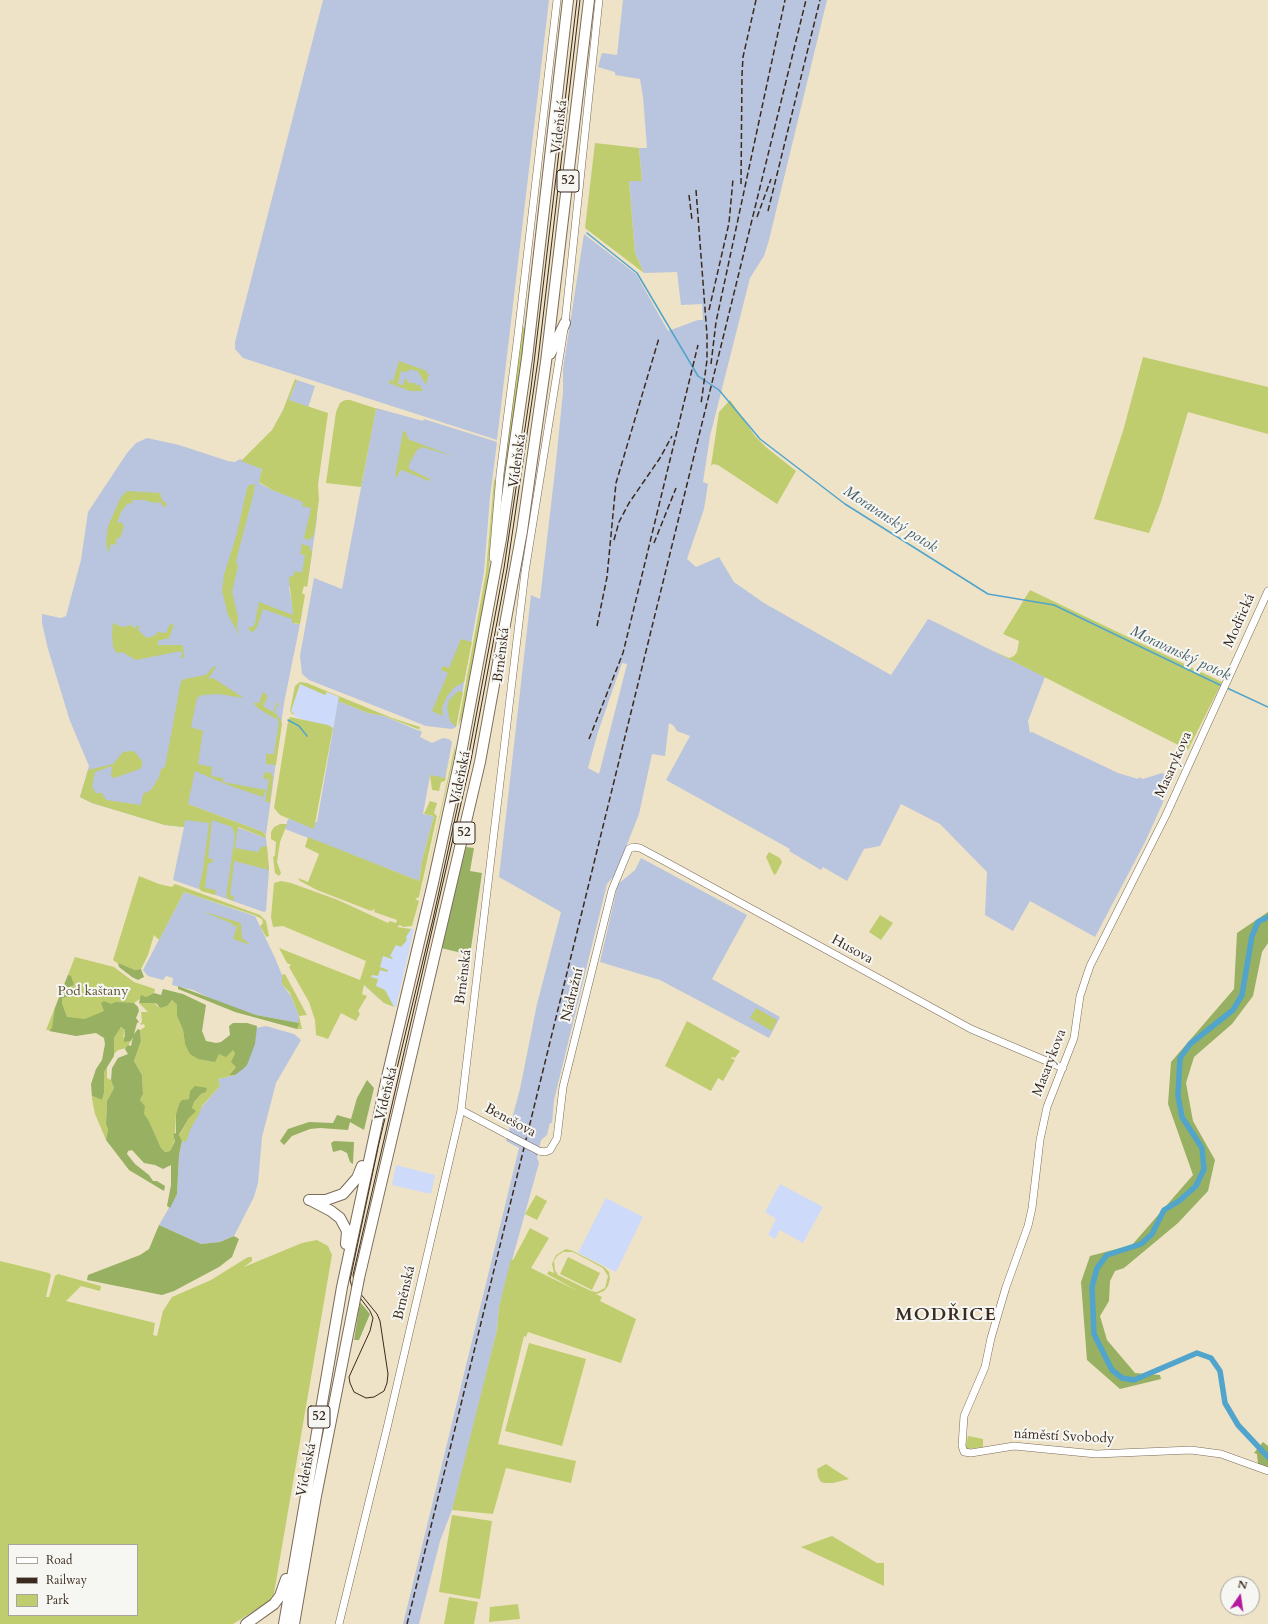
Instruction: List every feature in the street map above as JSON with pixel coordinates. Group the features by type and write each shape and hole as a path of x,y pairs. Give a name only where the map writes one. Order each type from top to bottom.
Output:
{"highway":[{"name":"Vídeňská","path":"297,1547 342,1287 370,1142 378,1117 434,883 459,766 490,595 518,425 568,0"},
{"name":"Vídeňská","path":"294,1624 316,1496 359,1278 392,1132 480,762 522,531 546,362 589,0"},
{"path":"546,362 565,323"},
{"path":"342,1287 340,1271 346,1238 345,1227 336,1214 308,1200 330,1199 347,1191 360,1174 370,1142"},
{"path":"246,1624 267,1611 280,1596 297,1547"},
{"name":"52","path":"284,1624 297,1547"}],"street":[{"name":"Vídeňská","path":"490,595 500,474 517,343 557,0"},
{"name":"Vídeňská","path":"565,323 599,0"},
{"name":"Brněnská","path":"339,1624 387,1428 461,1110 525,572 565,323"},
{"name":"Modřická","path":"1222,691 1268,591"},
{"name":"Masarykova","path":"964,1416 985,1367 991,1338 1006,1287 1028,1226 1032,1208 1040,1140 1047,1107 1074,1038 1080,996 1090,966 1166,815 1222,691"},
{"name":"Husova","path":"633,847 640,848 668,863 971,1029 1063,1068"},
{"name":"Nádražní","path":"548,1152 553,1147 557,1138 563,1087 612,890 628,849 633,847"},
{"name":"Benešova","path":"461,1110 539,1151 548,1152"},
{"name":"náměstí Svobody","path":"964,1416 962,1446 964,1452 971,1453 1014,1446 1103,1454 1186,1449 1221,1454 1268,1471"}],"shaded area":[{"path":"323,0 549,0 497,440 243,358 235,349 235,342"},
{"path":"623,0 827,0 769,240 764,256 750,278 710,436 703,482 708,484 704,509 687,559 696,567 719,557 734,582 764,603 891,675 928,619 937,623 1045,677 1028,721 1030,733 1032,732 1118,773 1138,779 1139,777 1143,779 1162,773 1174,778 1145,842 1095,937 1030,901 1013,931 985,915 987,872 940,824 901,804 880,846 864,849 847,881 823,867 821,870 789,851 790,849 666,780 690,736 677,731 674,726 669,723 665,756 652,754 639,814 615,875 607,884 554,1100 552,1123 550,1123 547,1135 541,1140 537,1158 539,1163 499,1307 497,1330 466,1458 452,1510 440,1541 419,1624 403,1624 519,1148 506,1141 520,1089 537,1004 561,912 499,877 531,595 540,599 563,392 563,369 584,234 636,274 668,331 698,320 703,320 702,304 681,305 677,272 644,273 635,253 629,181 642,181 639,148 647,148 643,97 640,79 615,75 615,72 598,67 602,53 617,55","holes":["622,663 627,664 599,774 588,768 598,732"]},
{"path":"297,380 315,386 308,408 289,400"},
{"path":"376,408 423,421 424,419 497,442 490,497 484,572 456,727 452,729 426,726 309,680 302,674 300,656 314,578 342,589"},
{"path":"147,438 179,445 228,461 235,462 240,459 262,469 259,483 272,490 315,505 317,518 307,587 302,584 289,587 295,624 300,624 284,703 266,835 263,832 188,804 210,817 266,838 269,870 266,911 264,912 173,880 184,827 165,825 92,803 80,797 89,766 70,721 48,649 42,623 42,614 61,618 66,616 81,560 88,512 127,453 136,443"},
{"path":"300,684 325,694 327,692 339,697 333,728 295,717 291,711"},
{"path":"338,701 368,713 384,716 422,732 420,737 432,743 443,738 449,739 452,742 445,778 430,776 423,814 434,816 422,861 419,881 285,829 288,819 317,822"},
{"path":"641,858 747,915 712,979 780,1017 769,1038 660,980 600,962 618,884 635,870"},
{"path":"184,892 255,916 282,975 282,984 291,996 299,1016 299,1023 256,1015 218,1002 193,990 172,985 173,978 166,976 163,980 148,976 143,970"},
{"path":"396,928 414,929 396,1007 384,1003 360,982"},
{"path":"266,1026 294,1034 301,1040 276,1083 262,1137 258,1183 254,1197 234,1236 220,1242 201,1244 159,1225 177,1194 179,1155 186,1125 220,1086 218,1079 235,1075 256,1028"},
{"path":"396,1165 435,1175 431,1194 392,1185"},
{"path":"780,1184 823,1207 803,1243 780,1230 775,1239 768,1235 776,1219 765,1212"},
{"path":"606,1198 643,1217 616,1272 578,1253"}],"green space":[{"path":"595,143 639,148 642,181 629,181 635,253 644,273 585,228"},
{"path":"523,326 525,329 519,380 501,503 501,487"},
{"path":"1143,357 1268,387 1268,434 1188,412 1161,502 1149,533 1094,519 1123,431"},
{"path":"399,361 427,371 426,373 429,374 426,385 417,370 414,371 412,369 406,372 401,371 398,384 403,385 405,378 409,383 415,383 416,386 419,384 423,391 410,391 389,383 389,380 393,381"},
{"path":"295,379 297,380 289,400 328,413 318,485 319,500 314,535 309,540 300,537 304,538 311,508 302,506 303,502 272,490 259,482 262,469 241,461 272,430 283,410"},
{"path":"345,400 350,400 387,412 376,409 361,487 326,483 336,412 340,403"},
{"path":"730,400 755,436 767,448 796,471 777,504 718,465 713,464 711,466 719,412"},
{"path":"403,431 406,432 407,437 410,440 453,456 422,447 417,450 409,464 409,469 430,479 429,481 402,470 399,472 398,476 395,477"},
{"path":"494,479 496,482 488,580 463,715 458,726 486,572"},
{"path":"255,484 236,561 238,566 232,592 238,617 237,627 240,636 228,615 222,591 224,575 237,533 247,489 249,485"},
{"path":"127,491 160,493 162,500 167,504 164,507 160,502 155,503 144,500 133,500 131,504 128,503 121,512 117,523 121,522 124,526 121,536 116,540 116,546 111,544 108,553 106,542 108,526 121,497"},
{"path":"299,543 309,546 312,553 307,587 304,586 302,593 305,595 300,624 292,623 292,619 263,609 257,627 253,632 250,631 248,627 253,627 255,623 259,602 293,615 289,576 293,577 295,571 302,573 305,555 300,554 302,545"},
{"path":"1030,590 1222,682 1188,750 993,651 1009,658 1014,656 1017,652 1019,641 1003,634"},
{"path":"113,623 122,627 132,625 134,629 137,626 140,626 138,630 147,638 156,635 157,632 166,633 170,624 174,625 169,638 158,641 158,645 181,645 183,646 184,657 180,657 182,656 181,651 136,660 122,652 116,653 113,646"},
{"path":"461,639 472,642 464,682 455,687 447,696 442,708 443,716 432,711 448,673 441,670 443,666 449,668"},
{"path":"214,666 216,667 208,679 213,678 244,698 219,694 202,695 197,698 191,727 203,731 198,764 212,767 211,776 223,778 223,782 266,790 263,797 228,785 195,771 188,804 263,832 266,836 266,838 238,827 235,848 258,852 261,847 267,846 269,870 234,861 230,895 234,896 233,901 226,897 235,835 232,827 212,820 208,858 213,859 212,863 208,863 205,888 216,890 215,895 201,891 199,887 203,870 209,823 185,820 184,827 165,825 92,803 80,797 88,770 113,764 123,752 131,751 135,752 142,761 142,766 140,769 114,778 111,776 112,766 95,772 92,787 96,793 102,793 106,800 141,805 143,794 151,790 159,777 161,769 165,767 181,681 184,679 206,675"},
{"path":"300,682 307,683 392,718 420,727 419,730 384,716 368,713 338,701 339,697 327,692 325,695 300,684 291,711 295,715 292,714 290,711 295,686"},
{"path":"458,691 463,692 456,727 450,721 447,708 449,700"},
{"path":"263,692 268,696 263,706 273,712 277,702 280,706 277,705 274,713 278,715 276,719 259,709 253,703 259,703"},
{"path":"279,716 282,724 276,765 266,764 266,754 274,754 279,722 277,720"},
{"path":"290,717 328,725 333,728 314,829 280,815 274,808 288,721"},
{"path":"452,742 445,781 441,782 439,791 432,790 430,775 445,778"},
{"path":"455,746 455,752 414,928 433,845"},
{"path":"265,772 271,773 273,777 270,803 265,801 269,780 268,777 267,780 263,778"},
{"path":"430,801 437,803 434,813 437,816 419,897 415,899 419,901 412,926 403,927 400,925 397,927 411,929 406,937 407,940 401,947 396,945 390,956 393,958 392,959 383,956 380,967 388,970 387,972 380,970 378,976 372,975 371,977 378,979 376,986 385,990 394,1007 384,1003 364,985 362,994 367,996 358,1011 360,1014 356,1021 341,1013 328,1039 316,1035 315,1020 309,1002 289,967 291,965 287,963 279,948 360,980 366,961 283,926 273,927 271,917 274,883 281,881 291,883 338,900 388,923 390,921 396,923 397,920 374,912 375,909 371,911 317,890 300,881 298,878 308,882 319,854 305,847 308,837 419,881 422,861 434,816 424,814"},
{"path":"280,824 287,824 280,842 277,862 281,873 279,876 275,873 273,857 275,855 276,842 271,839 271,832 274,827"},
{"path":"466,847 474,848 470,871 482,873 470,955 441,948"},
{"path":"769,852 780,858 782,862 774,875 766,857"},
{"path":"139,876 159,884 172,887 175,884 260,915 266,921 269,936 266,937 260,926 263,923 262,919 184,892 159,940 154,935 148,955 141,969 135,970 117,963 113,960"},
{"path":"202,911 241,923 242,938 251,945 233,939 237,926 235,925 232,928 233,924"},
{"path":"1268,912 1268,943 1262,952 1253,996 1232,1024 1194,1057 1186,1083 1193,1121 1215,1160 1208,1191 1178,1223 1124,1268 1115,1271 1110,1281 1109,1301 1100,1316 1107,1340 1135,1373 1160,1375 1161,1379 1120,1389 1087,1360 1081,1282 1090,1256 1132,1245 1193,1175 1168,1104 1171,1062 1234,989 1237,933"},
{"path":"880,915 893,923 881,940 869,932"},
{"name":"Pod kaštany","path":"75,957 114,967 134,982 155,989 154,993 143,997 134,1003 127,1003 76,1032 46,1030"},
{"path":"118,963 135,970 141,969 144,977 138,980 132,977 119,967"},
{"path":"285,974 307,1015 299,1016 290,993 282,984 282,975"},
{"path":"68,975 71,976 74,985 70,986 72,992 66,997 62,998 62,1004 67,1017 85,1019 104,1011 101,1003 104,1001 111,1004 116,1002 134,1003 138,1007 139,1011 136,1018 139,1022 137,1023 134,1034 138,1029 140,1030 141,1041 134,1061 142,1075 143,1094 140,1100 145,1106 144,1114 149,1121 161,1148 165,1152 170,1151 175,1141 173,1134 176,1133 176,1114 179,1104 182,1100 189,1099 190,1091 195,1086 207,1088 206,1092 201,1094 194,1102 192,1108 196,1111 189,1118 179,1135 182,1141 179,1155 177,1194 170,1208 167,1206 171,1185 171,1165 163,1169 155,1165 144,1163 132,1150 128,1151 127,1154 135,1164 149,1175 153,1181 157,1181 165,1186 164,1191 129,1170 106,1140 108,1129 106,1124 107,1101 114,1088 111,1080 112,1068 118,1058 128,1054 125,1049 128,1045 131,1046 133,1037 131,1041 124,1042 125,1030 121,1027 114,1038 114,1056 104,1072 104,1093 102,1100 92,1096 91,1084 96,1069 102,1060 105,1044 104,1038 96,1033 76,1036 49,1031 52,1028 55,1008"},
{"path":"178,986 256,1015 299,1023 297,1029 235,1012 178,989"},
{"path":"163,989 183,994 206,1005 202,1031 206,1041 216,1043 221,1042 230,1035 229,1026 233,1023 247,1023 257,1026 255,1044 247,1065 235,1075 229,1075 236,1067 231,1062 235,1054 233,1050 226,1057 219,1054 215,1062 198,1059 190,1054 185,1044 183,1030 177,1016 177,1005 172,1000 167,1006 160,1008 154,1003 139,1003 141,995 146,997 154,993 161,995"},
{"path":"172,1000 177,1005 177,1016 183,1030 185,1044 219,1054 233,1050 235,1054 236,1067 230,1073 230,1075 235,1075 218,1079 220,1086 202,1106 190,1130 186,1142 182,1141 179,1136 189,1118 195,1111 192,1108 194,1102 201,1094 206,1092 191,1094 189,1099 183,1100 179,1104 176,1114 175,1133 173,1134 175,1140 170,1151 165,1152 161,1148 149,1121 143,1114 145,1106 140,1100 143,1094 142,1075 134,1061 141,1041 140,1030 145,1027 144,1024 140,1024 142,1022 141,1012 148,1012 139,1003 154,1003 160,1008"},
{"path":"756,1008 777,1020 772,1031 750,1018"},
{"path":"299,1016 302,1029 297,1029"},
{"path":"687,1021 740,1051 735,1058 731,1058 735,1060 723,1081 718,1078 711,1091 665,1066"},
{"path":"121,1027 125,1030 123,1037 132,1038 127,1048 118,1050 114,1054 114,1038"},
{"path":"107,1066 107,1078 111,1080 114,1088 107,1101 106,1124 108,1129 106,1140 95,1114 92,1099 91,1084 92,1096 102,1100 104,1093 104,1072"},
{"path":"367,1080 374,1088 364,1130 350,1122 348,1130 320,1128 310,1129 292,1136 284,1145 280,1141 288,1129 309,1122 333,1123 337,1115 351,1119 357,1098"},
{"path":"334,1141 354,1142 353,1164 350,1162 347,1153 341,1150 333,1152 331,1143"},
{"path":"536,1195 547,1201 537,1220 525,1214"},
{"path":"159,1225 201,1244 220,1242 234,1236 239,1239 232,1257 219,1267 174,1291 162,1295 87,1280 88,1275 140,1255 149,1249"},
{"path":"530,1228 549,1238 531,1268 578,1291 547,1274 549,1271 554,1273 552,1264 556,1255 566,1249 573,1251 604,1267 609,1272 610,1279 608,1286 604,1291 596,1294 602,1297 600,1301 636,1319 621,1363 528,1332 526,1337 524,1336 498,1444 576,1461 571,1483 506,1468 493,1514 452,1510 497,1330 499,1307 511,1259 513,1260","holes":["563,1252 573,1252 603,1268 608,1276 605,1288 597,1292 591,1291 558,1275 555,1270 554,1261 557,1256"]},
{"path":"317,1240 328,1246 332,1255 273,1599 233,1624 0,1624 0,1261 49,1273 51,1275 46,1297 49,1297 55,1276 58,1274 101,1286 100,1291 81,1286 66,1301 155,1323 153,1335 157,1336 163,1311 172,1297 211,1280 248,1257 252,1257 252,1261 244,1267 302,1243"},
{"path":"568,1257 600,1273 592,1290 560,1274"},
{"path":"360,1302 370,1314 359,1340 354,1340"},
{"path":"529,1343 586,1359 562,1446 505,1431"},
{"path":"968,1436 983,1439 983,1447 967,1449 966,1446"},
{"path":"1263,1442 1268,1446 1268,1467 1258,1464 1257,1454 1254,1453"},
{"path":"826,1464 849,1479 833,1483 821,1482 818,1477 817,1469"},
{"path":"452,1515 492,1521 480,1599 439,1592"},
{"path":"832,1536 877,1563 884,1563 884,1586 801,1547"},
{"path":"449,1597 478,1602 474,1624 444,1624"},
{"path":"518,1604 520,1619 489,1622 490,1607"}],"waterway":[{"name":"Moravanský potok","path":"587,233 637,273 698,376 719,390 760,439 845,504 988,594 1054,605 1222,686"},
{"name":"Moravanský potok","path":"1227,688 1268,707"},
{"path":"288,720 299,726 307,736"},
{"path":"1268,917 1258,922 1252,936 1242,995 1233,1010 1190,1044 1180,1058 1178,1096 1182,1117 1202,1148 1204,1169 1196,1186 1179,1201 1164,1210 1152,1234 1141,1244 1107,1255 1097,1268 1092,1287 1094,1334 1112,1370 1122,1378 1134,1380 1197,1353 1211,1358 1220,1371 1225,1403 1238,1425 1268,1457"}],"tram line":[{"path":"577,0 531,388 504,568 468,759 433,919 379,1143 350,1280 352,1287 370,1311 373,1318 370,1331 349,1377 354,1392 366,1398 374,1397 384,1391 388,1374 380,1321 377,1314 355,1287 353,1275 471,760 507,569 538,360 580,0"}],"railway":[{"path":"741,184 743,57 756,0"},
{"path":"711,364 716,322 785,0"},
{"path":"407,1624 806,0"},
{"path":"768,211 820,0"},
{"path":"709,310 729,223 733,179"},
{"path":"757,217 771,179"},
{"path":"696,190 707,335 707,360 701,404"},
{"path":"689,195 692,220"},
{"path":"597,626 607,577 616,483 659,338"},
{"path":"589,739 623,653 698,345"},
{"path":"614,540 619,522 629,503 660,458 672,436"},
{"path":"654,543 676,488"}],"district":[{"name":"MODŘICE","path":"946,1316"}]}
